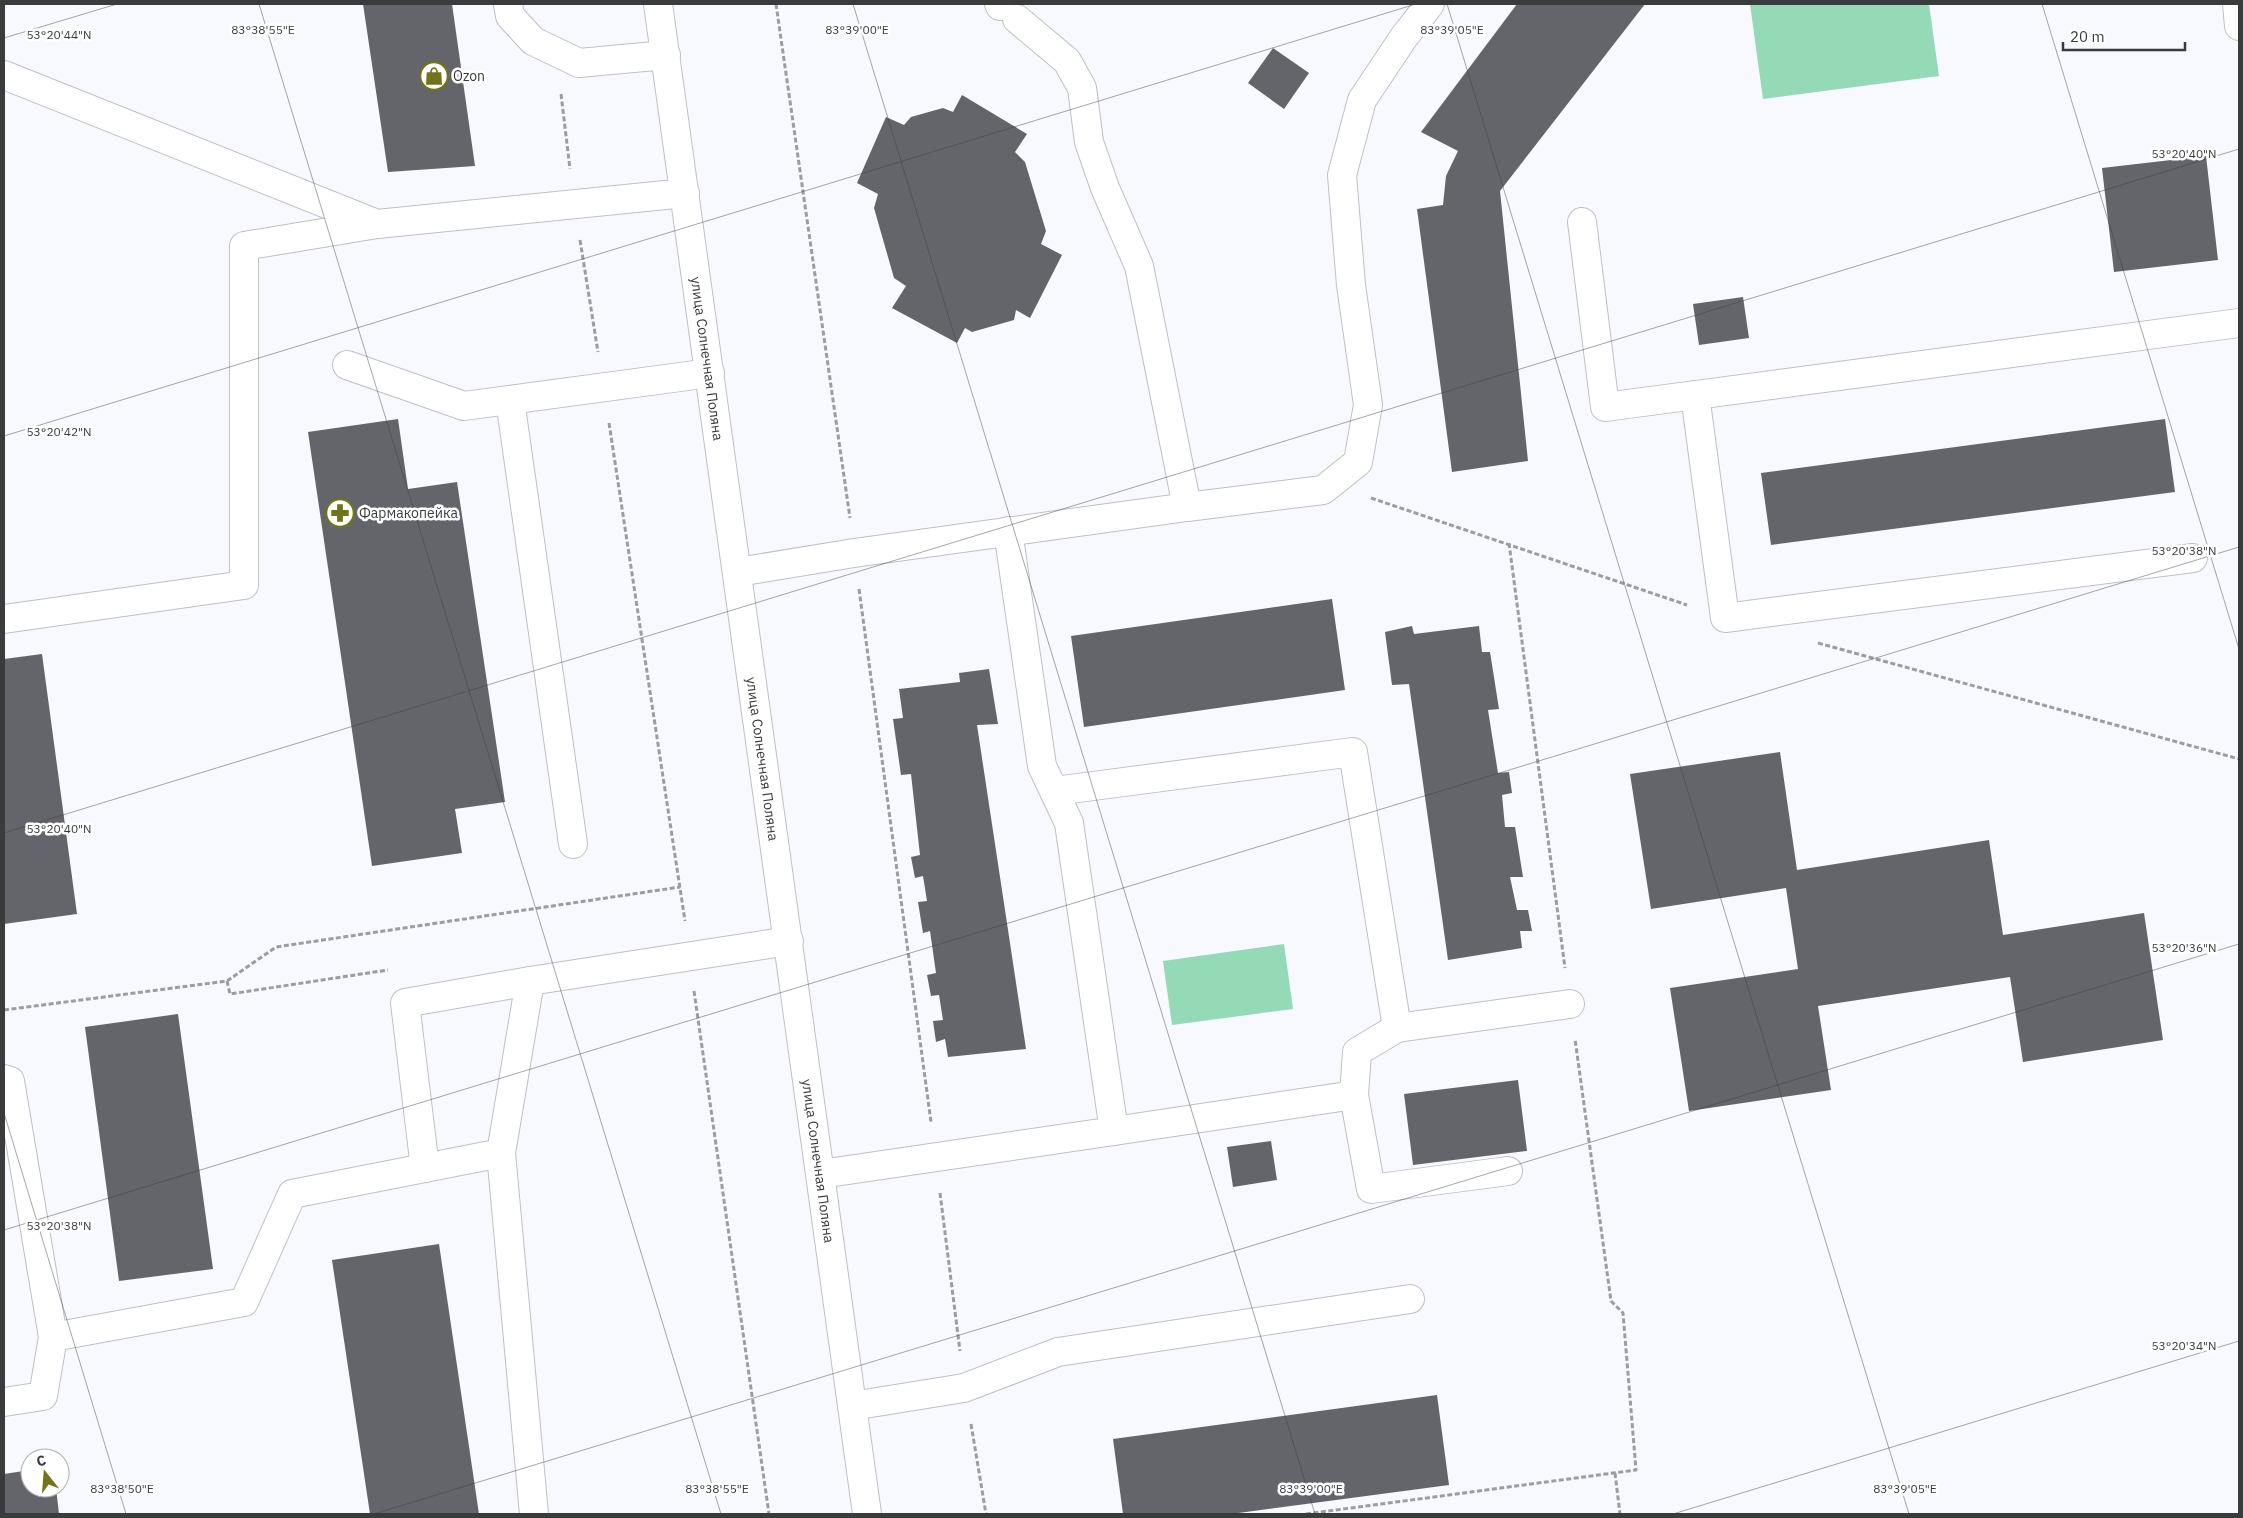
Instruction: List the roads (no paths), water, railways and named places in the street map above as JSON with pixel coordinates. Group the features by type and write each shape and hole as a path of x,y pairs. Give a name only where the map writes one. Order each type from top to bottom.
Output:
{"street":[{"path":"508,4 510,16 533,41 579,63 666,55"},
{"name":"улица Солнечная Поляна","path":"658,4 822,1174 867,1514"},
{"path":"738,572 1008,531 1323,490 1358,462 1368,405 1351,285 1342,175 1362,100 1404,37 1430,4"},
{"path":"2237,4 2239,26"},
{"path":"1005,10 1067,61 1082,88 1089,142 1104,188 1139,266 1187,507"},
{"path":"4,75 377,224"},
{"path":"4,619 244,584 244,246 377,224 574,202 685,193"},
{"path":"1582,222 1605,407 2239,323"},
{"path":"346,365 464,406 710,373"},
{"path":"1695,395 1725,618 2192,558"},
{"path":"510,400 574,844"},
{"path":"1008,531 1042,766 1069,823 1114,1131"},
{"path":"1055,792 1353,752 1397,1028"},
{"path":"425,1168 405,1003 530,980 789,941"},
{"path":"530,980 501,1153 534,1514"},
{"path":"1508,1171 1371,1189 1354,1095 1357,1052 1397,1028 1570,1004"},
{"path":"4,1079 10,1082 53,1337 43,1396 4,1402"},
{"path":"822,1174 1354,1095"},
{"path":"53,1337 244,1302 292,1194 501,1153"},
{"path":"852,1406 964,1388 1058,1352 1410,1299"}],"place":[{"name":"Ozon","path":"434,76"},
{"name":"Фармакопейка","path":"340,513"}]}
